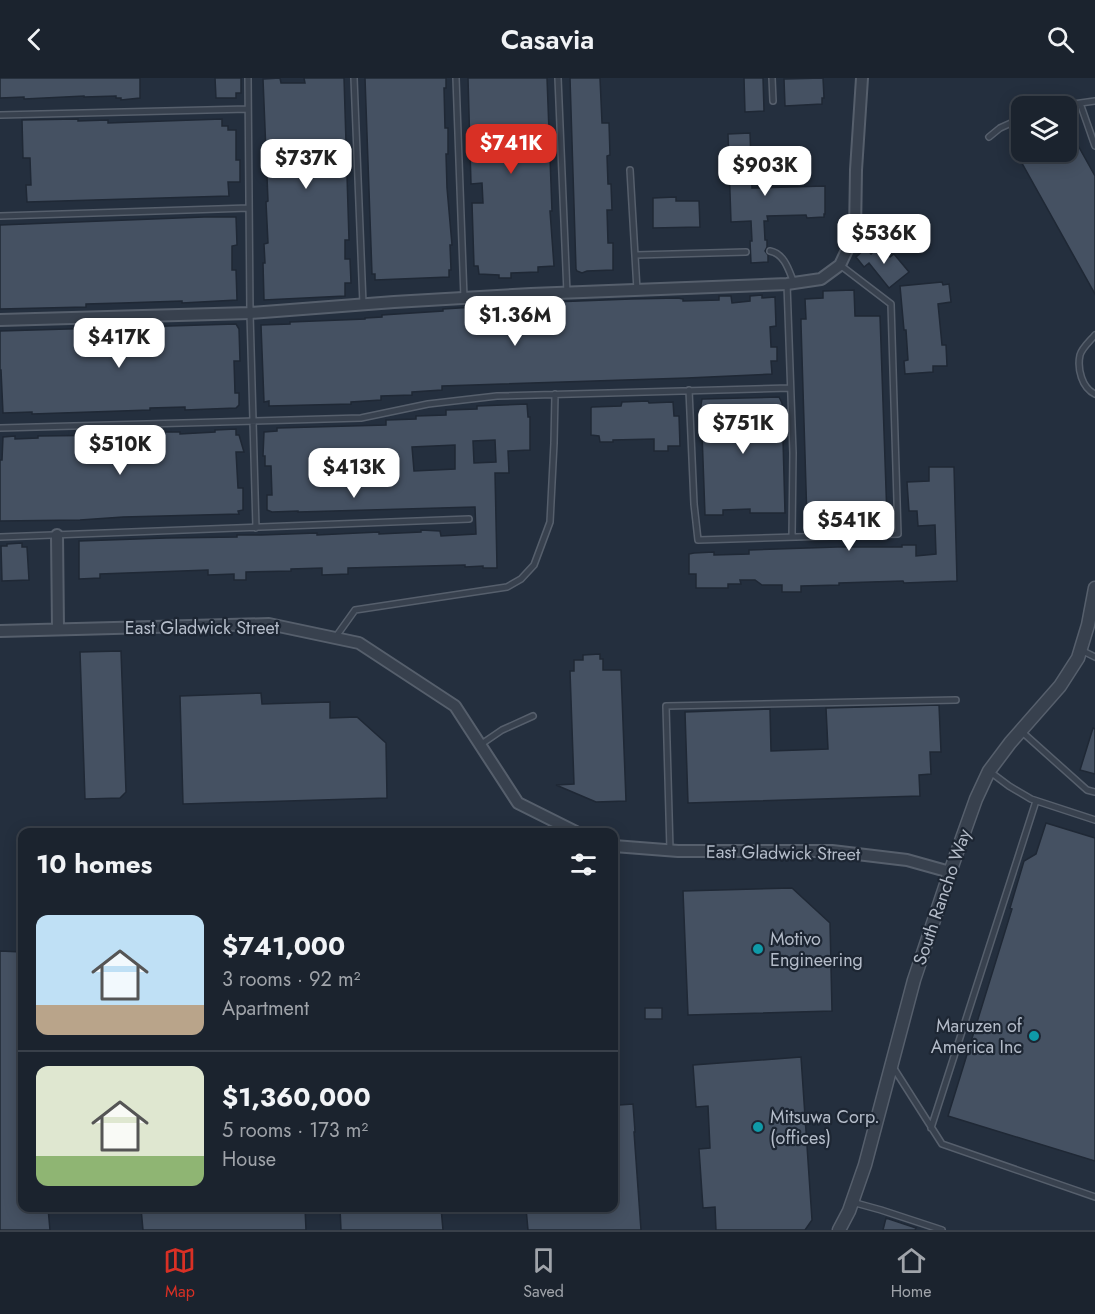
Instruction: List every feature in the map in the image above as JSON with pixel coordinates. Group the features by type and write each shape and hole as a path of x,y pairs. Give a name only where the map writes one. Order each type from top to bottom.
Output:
{"street":[{"path":"0,320 250,313 567,292 791,284 821,279 840,266 855,233 855,170 862,78"},
{"path":"57,536 58,629"},
{"name":"South Rancho Way","path":"839,1230 865,1165 914,980 976,799 989,771 1010,743 1060,686 1078,658 1088,625 1095,588"},
{"name":"East Gladwick Street","path":"0,631 269,624 359,643 455,706 518,803 565,828"},
{"name":"East Gladwick Street","path":"618,846 670,850 832,851 907,860 950,872"}],"lane":[{"path":"248,78 250,313 256,528"},
{"path":"354,78 363,305"},
{"path":"456,78 464,298"},
{"path":"558,78 567,292"},
{"path":"772,78 773,101"},
{"path":"1077,103 1095,101"},
{"path":"1080,103 1095,146"},
{"path":"0,115 248,109"},
{"path":"989,137 1011,123"},
{"path":"630,170 637,290"},
{"path":"0,216 249,208"},
{"path":"770,251 776,252 785,261 791,284 792,537"},
{"path":"636,255 746,252"},
{"path":"689,390 694,504 698,540 898,534 891,304 840,266"},
{"path":"1095,336 1080,356 1084,384 1090,392 1095,394"},
{"path":"0,428 361,418 428,404 497,396 790,388"},
{"path":"335,638 355,610 507,587 522,579 534,565 550,522 555,394"},
{"path":"0,537 469,519"},
{"path":"1081,650 1095,657"},
{"path":"670,850 666,706 956,700"},
{"path":"480,745 502,730 533,716"},
{"path":"1021,731 1087,790 1095,792"},
{"path":"989,771 1008,786 1036,801 1095,820"},
{"path":"931,1128 1036,801"},
{"path":"892,1066 942,1144 1095,1197"},
{"path":"852,1202 942,1230"}],"building":[{"path":"0,78 140,78 140,98 121,100 116,96 84,96 0,98"},
{"path":"215,78 241,78 241,93 236,93 236,98 216,98"},
{"path":"280,78 281,83 305,83 304,78 344,78 349,240 345,240 345,259 350,259 351,283 345,283 345,296 264,300 263,263 265,263 264,244 268,243 266,202 268,201 263,79"},
{"path":"365,78 446,78 446,88 444,88 445,128 448,128 447,188 452,245 450,245 449,277 375,280 375,274 372,274"},
{"path":"468,78 547,78 552,211 550,211 554,266 538,267 538,272 511,273 511,278 479,274 478,266 474,266 472,203 483,203 482,183 471,184","holes":["519,130 519,155 501,156 500,131"]},
{"path":"570,78 600,78 602,123 609,123 610,155 607,156 612,210 607,210 608,243 613,243 613,270 582,273 576,269"},
{"path":"744,78 763,78 764,111 745,112"},
{"path":"823,78 822,104 785,106 784,79"},
{"path":"78,119 78,121 108,120 108,123 222,119 222,126 228,126 228,130 236,130 236,160 240,160 240,182 228,182 229,196 27,202 26,185 31,185 30,158 23,158 22,120"},
{"path":"750,133 752,188 825,186 824,217 767,216 768,221 764,221 765,240 767,240 765,251 768,255 768,262 751,263 751,221 731,222 728,134"},
{"path":"1077,144 1095,176 1095,294 1021,162 1077,162"},
{"path":"676,197 676,201 699,201 700,227 653,228 653,198"},
{"path":"236,217 237,245 232,246 232,270 236,270 237,300 0,309 0,225"},
{"path":"880,246 890,257 894,254 909,272 889,288 869,263 864,267 856,257 866,248 871,254"},
{"path":"942,282 943,285 949,284 951,302 938,304 942,345 946,345 947,366 933,366 933,372 905,374 904,361 908,360 900,286"},
{"path":"854,290 855,316 880,316 887,518 883,524 809,526 801,319 806,319 805,299 823,298 823,291"},
{"path":"762,295 762,298 775,297 776,326 770,327 771,347 777,347 777,361 771,361 772,374 442,386 442,390 412,392 412,395 381,396 381,400 351,402 351,404 269,406 269,401 264,402 261,325 365,319 382,317 382,315 474,307 473,305 678,298 683,301 719,300 719,296 731,296 732,303 750,301 750,296"},
{"path":"236,324 239,329 240,361 234,361 235,393 239,393 239,405 236,408 185,410 185,407 32,414 32,412 3,413 0,331"},
{"path":"779,397 782,403 785,513 750,513 750,509 723,510 723,515 705,515 702,399"},
{"path":"648,401 649,403 673,402 674,416 679,416 680,446 668,446 668,451 654,451 654,439 600,442 599,436 591,435 592,407 621,406 622,402"},
{"path":"527,404 528,417 530,417 530,450 508,451 509,473 495,473 497,568 465,567 465,565 348,568 348,574 322,575 322,568 291,569 291,571 246,572 246,580 234,580 234,574 208,575 208,570 100,574 100,578 79,579 79,541 317,533 317,535 379,532 379,534 421,532 421,530 440,531 441,536 476,534 475,507 272,512 267,510 267,495 272,495 271,466 265,466 265,456 263,456 264,432 277,431 277,428 386,425 386,420 446,415 446,410 477,409 477,406","holes":["495,440 496,462 474,463 473,441","455,445 455,469 414,471 412,447"]},
{"path":"236,429 236,435 239,435 244,452 236,452 238,488 243,488 243,510 238,511 239,514 0,521 0,460 2,460 3,437 15,436 15,439 38,438 38,436 124,435 124,433 140,432 180,432 180,434"},
{"path":"929,467 954,467 957,581 839,583 839,585 801,586 801,592 782,592 782,585 762,585 755,580 740,580 741,584 728,584 728,588 696,588 696,574 689,574 689,554 694,553 749,554 749,550 916,545 916,556 936,554 935,525 918,526 917,511 909,511 907,482 929,481"},
{"path":"22,543 22,547 27,547 29,580 2,581 1,546"},
{"path":"121,651 126,792 120,798 85,799 80,652"},
{"path":"600,654 600,659 603,659 603,670 621,670 626,801 596,802 556,785 574,784 570,671 574,671 574,660 583,660 583,655"},
{"path":"261,693 262,704 330,702 330,718 357,717 386,743 387,798 183,804 180,696"},
{"path":"939,705 941,752 930,752 931,774 919,775 920,796 688,803 685,712 770,709 771,751 828,749 826,708"},
{"path":"1093,728 1095,729 1095,774 1080,770"},
{"name":"Maruzen of America Inc","path":"1046,823 1095,838 1095,1161 948,1116 1012,909 1010,908 1024,861 1036,854"},
{"name":"Motivo Engineering","path":"792,888 830,923 832,1011 688,1015 683,891"},
{"path":"0,951 18,952 18,1212 48,1212 50,1230 0,1230"},
{"path":"645,1008 662,1008 662,1019 645,1019"},
{"name":"Mitsuwa Corp. (offices)","path":"801,1057 812,1220 805,1230 716,1230 715,1207 703,1208 699,1149 710,1148 708,1106 696,1107 693,1065"},
{"path":"633,1104 641,1230 528,1230 526,1212 618,1212 619,1105"},
{"path":"141,1212 305,1212 306,1230 143,1230"},
{"path":"340,1212 441,1212 443,1230 341,1230"},
{"path":"886,1218 916,1228 915,1230 883,1230"}],"place":[{"name":"Motivo Engineering","path":"758,949"},
{"name":"Maruzen of America Inc","path":"1034,1036"},
{"name":"Mitsuwa Corp. (offices)","path":"758,1127"}]}
